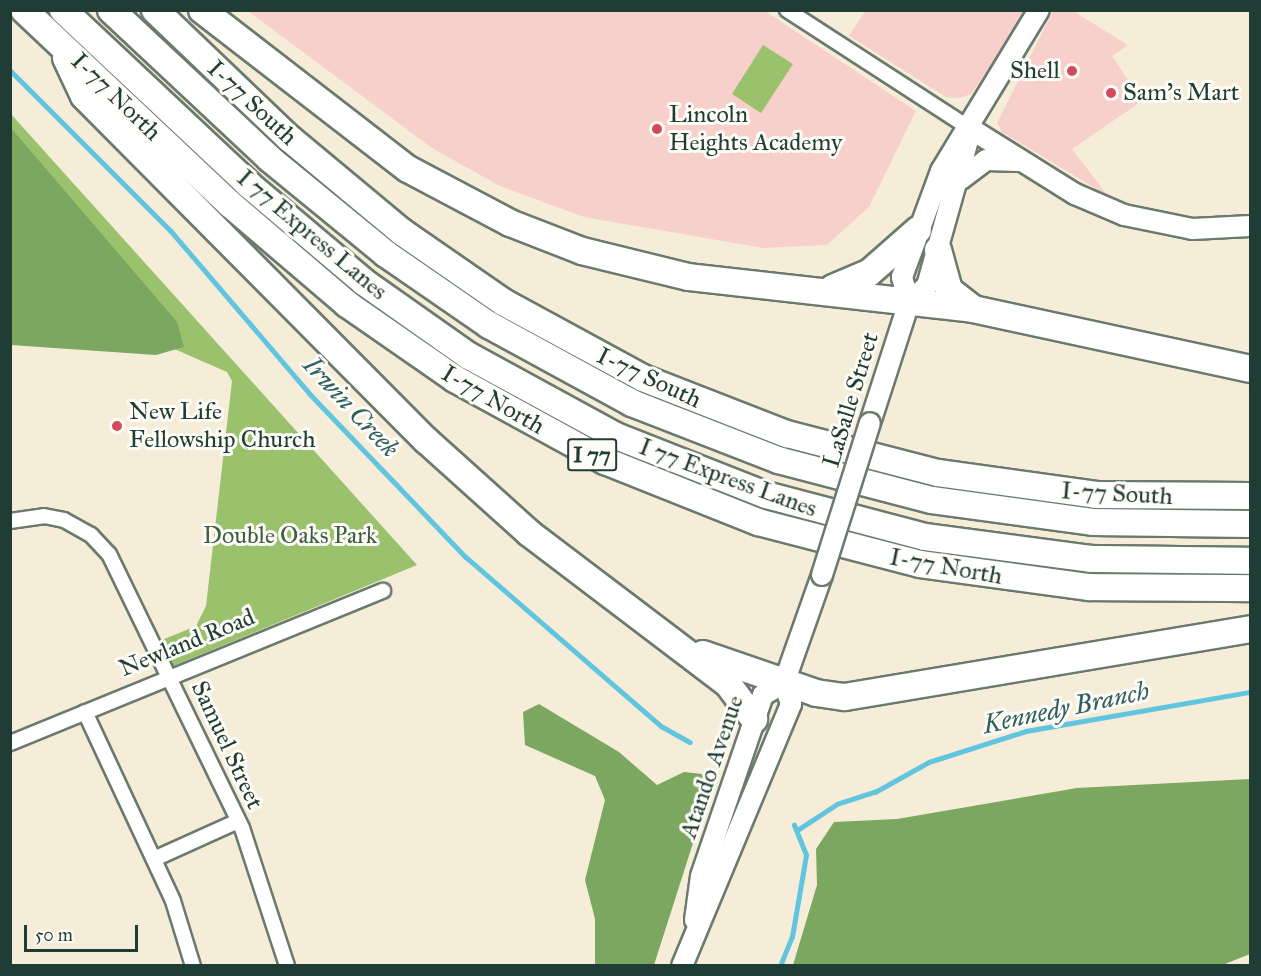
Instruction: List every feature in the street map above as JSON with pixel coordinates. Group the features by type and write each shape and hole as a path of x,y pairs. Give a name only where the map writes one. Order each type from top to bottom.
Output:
{"highway":[{"name":"I-77 North","path":"24,10 221,197 347,304 464,384 604,461 758,522 920,564 1089,587 1251,588"},
{"name":"I 77 Express Lanes","path":"63,10 248,184 364,282 470,356 616,436 766,495 925,537 1091,559 1251,561"},
{"name":"I 77 Express Lanes","path":"111,10 270,159 394,261 506,336 632,403 778,460 932,500 1094,522 1251,524"},
{"name":"I-77 South","path":"155,10 289,138 436,257 563,337 679,394 824,446 976,480 1096,495 1251,496"},
{"path":"202,10 408,169 510,223 582,251 662,272 830,289 909,302 973,309 1251,369"},
{"path":"58,42 84,96 427,441 597,588 685,648 735,691 754,719"},
{"path":"830,289 869,273 918,230"},
{"path":"938,250 949,290 973,309"},
{"path":"685,648 825,695 855,696 1251,629"}],"main road":[{"name":"LaSalle Street","path":"909,302 902,277 941,171 971,129 1039,10"},
{"name":"LaSalle Street","path":"784,683 822,575 909,302 927,286 961,179 971,129"},
{"path":"971,129 1021,161 1100,206 1149,223 1193,229 1251,226"},
{"path":"961,179 987,160 1021,161"},
{"name":"Atando Avenue","path":"682,966 693,932 701,876 754,719 763,695 784,683 791,704 720,882 693,932"}],"street":[{"path":"788,10 971,129"},
{"name":"Samuel Street","path":"10,521 44,516 64,520 102,546 170,677 238,821 261,875 287,966"},
{"name":"Newland Road","path":"10,743 383,591"},
{"path":"85,712 154,859 193,966"},
{"path":"154,859 238,821"}],"shaded area":[{"name":"Lincoln Heights Academy","path":"248,11 765,11 916,111 869,207 827,245 763,248 584,217 500,186 432,148"},
{"path":"865,11 1029,11 971,94 959,98 946,97 849,36"},
{"path":"1053,11 1073,11 1128,45 1112,56 1142,101 1072,149 1108,196 1002,132 997,123"}],"green space":[{"path":"763,45 793,64 761,113 732,94"},
{"name":"Double Oaks Park","path":"10,113 417,565 173,666 162,640 196,626 206,606 232,381 227,372 163,344 11,334"},
{"path":"11,128 177,322 184,347 156,355 11,345"},
{"path":"539,704 619,752 657,785 684,772 702,774 710,790 654,965 595,965 595,919 585,880 605,800 595,776 525,745 523,712"},
{"path":"1250,779 1250,954 1220,966 793,965 817,885 816,849 834,822 897,819 1077,788"}],"waterway":[{"name":"Irwin Creek","path":"10,70 171,231 310,394 466,557 661,726 690,742"},
{"name":"Kennedy Branch","path":"799,829 837,804 875,792 929,762 1026,731 1250,692"},
{"name":"Irwin Creek","path":"780,966 792,937 806,855 794,825"}],"place":[{"name":"Shell","path":"1072,71"},
{"name":"Sam's Mart","path":"1111,93"},
{"name":"Lincoln Heights Academy","path":"657,129"},
{"name":"New Life Fellowship Church","path":"117,426"}]}
